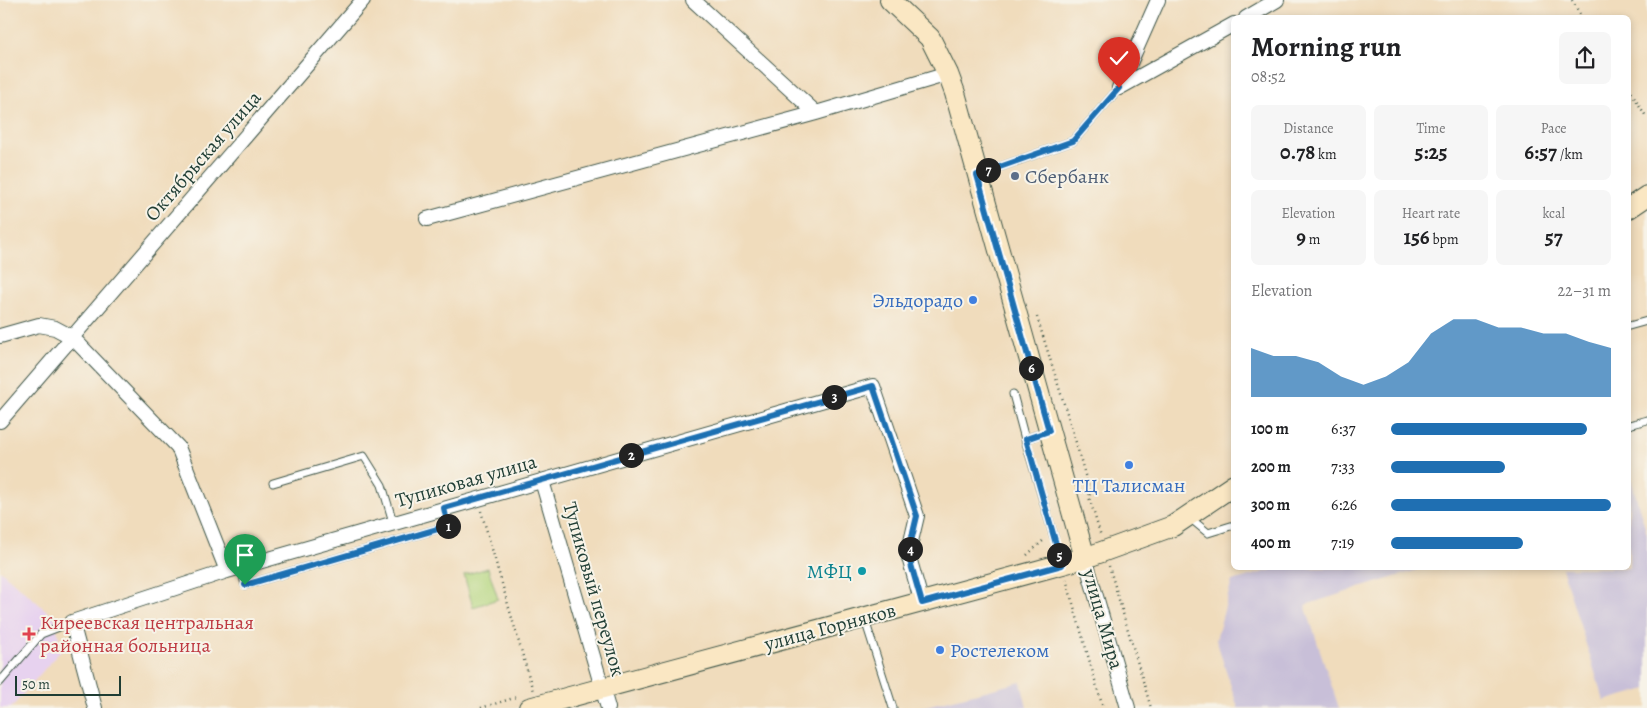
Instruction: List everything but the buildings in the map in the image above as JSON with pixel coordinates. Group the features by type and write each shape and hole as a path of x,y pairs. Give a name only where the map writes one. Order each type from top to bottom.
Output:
{"main road":[{"name":"улица Мира","path":"890,0 930,38 955,93 1086,558"},
{"path":"1631,207 1647,196"},
{"name":"улица Горняков","path":"531,700 603,687 1086,558 1174,526 1231,488"}],"street":[{"name":"Октябрьская улица","path":"0,421 363,0"},
{"path":"693,0 816,113"},
{"path":"1119,88 1158,0"},
{"path":"1251,15 1278,0"},
{"path":"1119,88 1231,26"},
{"path":"427,219 816,113 948,74"},
{"path":"0,336 39,325 55,328 72,337 178,447 227,571"},
{"name":"Тупиковая улица","path":"72,622 227,571 393,522 873,386 917,516 908,554 922,603"},
{"name":"Тупиковый переулок","path":"542,481 608,708"},
{"name":"улица Мира","path":"1086,558 1128,708"},
{"path":"72,622 94,708"}],"lane":[{"path":"977,175 1073,141 1119,88"},
{"path":"1631,325 1647,321"},
{"path":"1012,394 1054,537"},
{"path":"1631,424 1647,420"},
{"path":"1026,439 1049,431"},
{"path":"273,483 364,456 382,485 393,522"},
{"path":"241,567 245,585 448,526 444,508"},
{"path":"1188,516 1208,533 1231,526"},
{"path":"865,618 893,708"},
{"path":"0,682 41,634 72,622"}],"path":[{"path":"1572,0 1580,15"},
{"path":"1631,91 1647,118"},
{"path":"477,499 531,700"},
{"path":"1062,565 1103,708"}],"shaded area":[{"path":"1631,480 1647,534 1647,689 1604,701 1563,570 1631,570"},
{"name":"Киреевская центральная районная больница","path":"0,570 55,618 61,650 11,708 0,708"},
{"path":"1271,570 1417,570 1305,605 1339,708 1238,708 1216,640 1232,581"},
{"path":"1021,682 1027,708 918,708"}],"green space":[{"path":"488,568 498,599 473,607 464,575"}],"place":[{"name":"Сбербанк","path":"1015,176"},
{"name":"Эльдорадо","path":"973,300"},
{"name":"ТЦ Талисман","path":"1129,465"},
{"name":"МФЦ","path":"862,571"},
{"name":"Киреевская центральная районная больница","path":"29,634"},
{"name":"Ростелеком","path":"940,650"}],"route":[{"path":"245,585 448,526 444,508 873,386 917,516 908,554 922,603 1062,565 1026,439 1049,431 977,175 1073,141 1119,88"}]}
